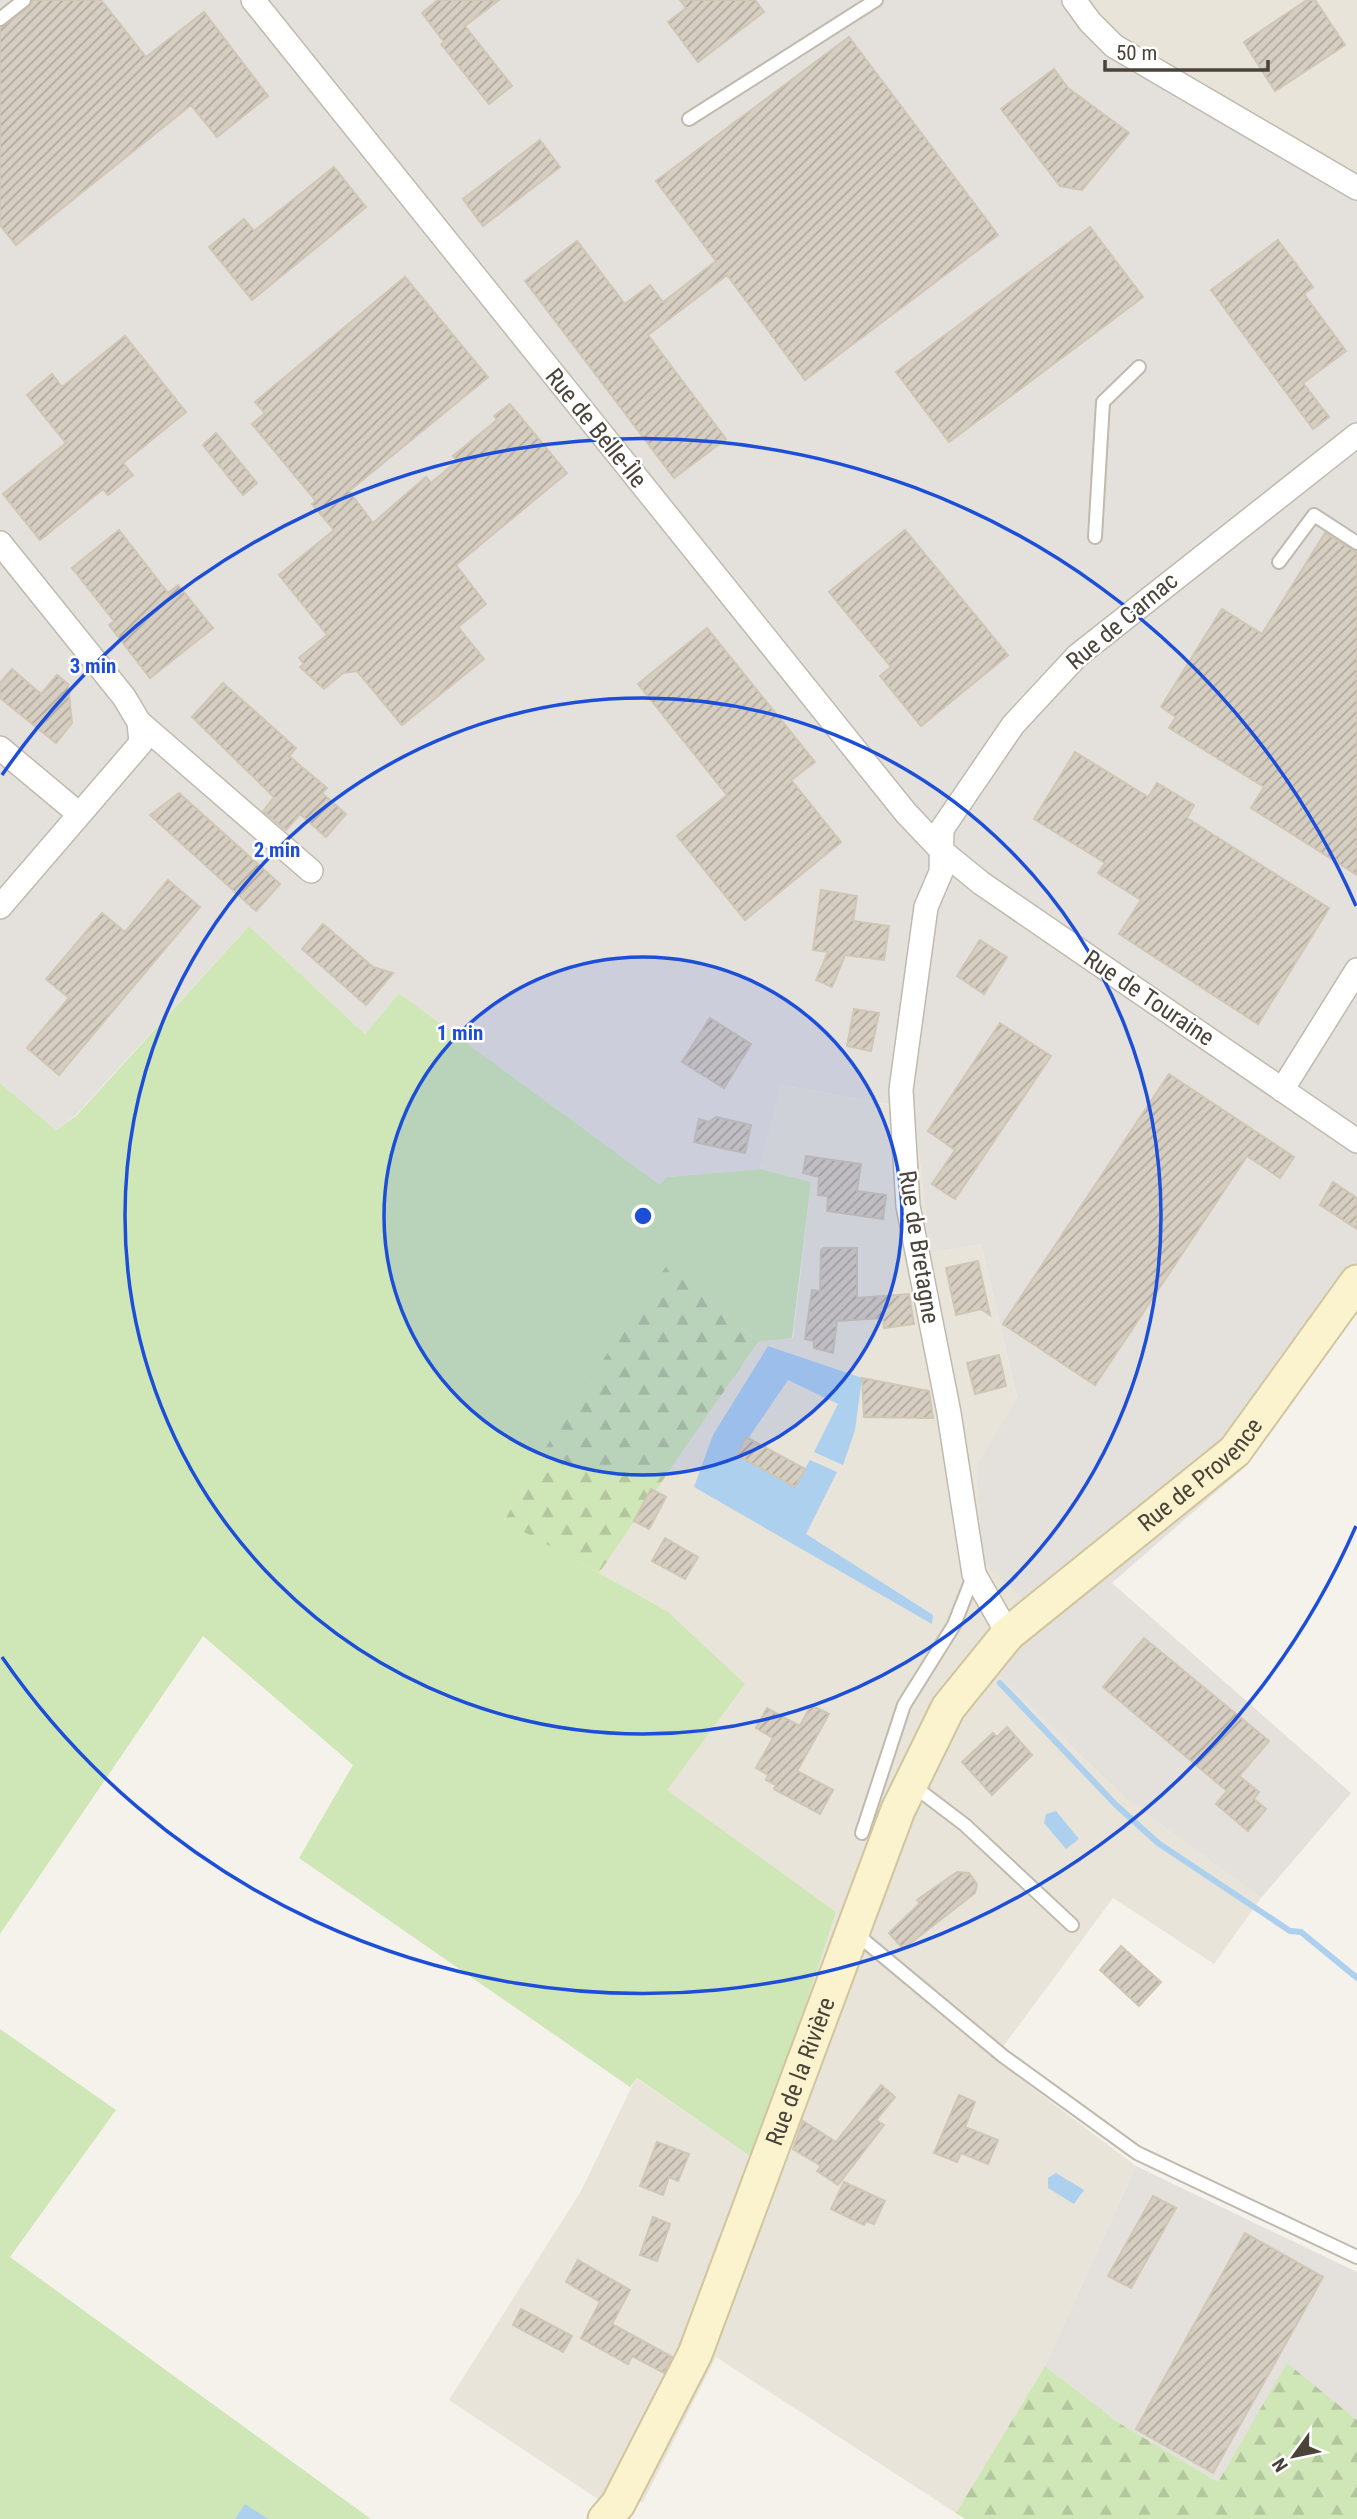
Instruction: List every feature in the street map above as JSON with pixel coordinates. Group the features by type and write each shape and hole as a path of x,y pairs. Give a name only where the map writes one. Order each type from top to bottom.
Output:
{"street":[{"name":"Rue de Belle-Île","path":"253,0 906,813 943,852"},
{"path":"1074,0 1090,22 1114,46 1357,188"},
{"name":"Rue de Carnac","path":"943,852 942,829 1013,725 1077,656 1357,435"},
{"path":"0,542 124,696 139,722 311,871"},
{"path":"0,907 141,743 139,722"},
{"path":"0,748 79,814"},
{"name":"Rue de Touraine","path":"943,852 981,883 1357,1141"},
{"name":"Rue de Bretagne","path":"943,852 941,872 926,907 901,1090 908,1206 949,1413 974,1574 1008,1634"},
{"path":"1282,1090 1357,970"},
{"name":"Rue de Provence","path":"1008,1634 1235,1451 1357,1282"},
{"name":"Rue de la Rivière","path":"606,2519 618,2504 695,2354 898,1810 948,1708 1008,1634"}],"lane":[{"path":"0,19 24,0"},
{"path":"689,119 876,0"},
{"path":"1095,537 1103,402 1139,367"},
{"path":"1279,562 1314,515 1357,543"},
{"path":"862,1833 904,1705 954,1625 974,1574"},
{"path":"911,1783 965,1825 1072,1924"},
{"path":"853,1932 1003,2056 1137,2153 1357,2257"}],"shaded area":[{"path":"0,0 1086,0 1105,31 1357,178 1357,1311 1247,1465 1112,1583 1351,1793 1261,1898 1126,1799 999,1676 1043,1618 983,1562 976,1466 1017,1398 981,1244 930,1253 914,1109 781,1085 760,1169 668,1177 661,1186 399,993 365,1034 249,926 75,1116 56,1130 0,1083"},
{"path":"1086,0 1357,0 1357,178 1105,31"},
{"path":"780,1085 914,1109 930,1253 981,1244 1017,1399 976,1466 1043,1618 999,1676 1126,1799 1261,1898 1214,1964 1113,1898 994,2059 1136,2166 1045,2366 956,2513 716,2357 643,2502 601,2501 449,2400 581,2191 636,2078 750,2156 836,1912 666,1790 667,1611 599,1573 758,1342 793,1338 811,1183 760,1169"},
{"path":"1136,2166 1357,2272 1357,2420 1287,2364 1218,2482 1119,2423 1045,2366"}],"green space":[{"path":"249,926 365,1034 399,993 660,1185 667,1177 760,1169 811,1182 792,1338 758,1342 667,1266 504,1520 667,1611 745,1684 667,1790 836,1912 784,2070 750,2156 637,2078 630,2087 299,1858 353,1765 203,1636 0,1934 0,1083 56,1130 76,1116"},
{"path":"667,1265 758,1342 599,1573 504,1521 559,1425"},
{"path":"0,2029 116,2110 10,2257 371,2519 0,2519"},
{"path":"1287,2363 1357,2420 1357,2519 965,2519 956,2513 1045,2366 1119,2423 1218,2482"}],"water":[{"path":"768,1346 862,1378 855,1430 843,1465 814,1452 838,1404 788,1380 737,1455 795,1486 810,1460 837,1472 806,1534 933,1615 932,1624 694,1487 713,1435"},
{"path":"1056,1811 1079,1839 1066,1849 1044,1823 1046,1814"},
{"path":"1056,2173 1084,2190 1074,2204 1048,2188 1048,2178"},
{"path":"245,2504 268,2519 235,2519"}],"building":[{"path":"33,0 101,0 146,57 204,12 268,96 217,137 191,105 16,245 0,225 0,28 29,7"},
{"path":"438,0 499,0 465,26 512,86 489,104 441,44 444,42 422,13"},
{"path":"680,0 755,0 764,12 698,62 668,22 686,8"},
{"path":"1307,0 1315,0 1345,45 1275,91 1244,42"},
{"path":"849,37 998,235 805,380 727,275 648,335 726,439 674,478 525,281 577,241 625,304 650,285 663,302 716,261 656,181"},
{"path":"1054,69 1068,88 1129,133 1082,190 1060,186 1001,109"},
{"path":"540,140 560,167 483,226 463,199"},
{"path":"334,167 366,207 252,300 209,247 244,219 254,231"},
{"path":"1090,227 1143,297 949,442 896,372"},
{"path":"1278,240 1313,287 1304,294 1346,351 1303,383 1329,417 1313,429 1211,290"},
{"path":"405,277 488,377 349,491 373,523 426,477 431,483 457,461 453,456 497,420 494,416 510,404 567,473 456,565 486,604 458,627 484,659 402,725 357,671 343,673 324,689 300,667 304,664 299,658 327,635 279,575 334,530 312,504 316,501 252,424 265,413 255,402"},
{"path":"125,336 186,412 123,463 133,475 108,495 103,489 40,540 3,494 66,443 27,395 52,374 62,387"},
{"path":"216,433 257,483 243,495 203,445"},
{"path":"119,530 168,593 178,585 213,628 150,678 109,625 114,621 72,568"},
{"path":"905,530 1008,655 921,726 880,676 891,667 829,592"},
{"path":"1325,533 1357,553 1357,875 1251,808 1264,787 1169,728 1176,717 1161,707 1222,609 1262,634"},
{"path":"707,628 815,762 791,780 841,842 745,920 677,836 727,795 638,684"},
{"path":"12,669 41,694 57,675 68,684 72,723 56,743 0,698 0,683"},
{"path":"223,683 296,748 289,756 327,788 322,793 346,814 326,837 300,814 286,830 263,811 274,797 192,717"},
{"path":"1075,752 1148,797 1157,783 1194,805 1187,818 1329,908 1258,1024 1119,934 1141,900 1098,873 1105,863 1034,819"},
{"path":"179,793 280,884 256,911 150,815"},
{"path":"168,880 200,907 59,1075 27,1048 69,998 46,979 102,913 125,932"},
{"path":"821,890 857,896 853,921 889,926 884,960 845,955 832,987 816,980 828,952 813,950"},
{"path":"323,924 373,967 393,973 366,1005 302,949"},
{"path":"980,940 1007,957 984,994 957,976"},
{"path":"854,1009 879,1013 871,1051 847,1046"},
{"path":"710,1018 751,1044 724,1088 682,1062"},
{"path":"1000,1023 1051,1056 955,1199 932,1184 955,1150 928,1131"},
{"path":"1169,1074 1294,1157 1280,1178 1247,1156 1095,1385 1003,1324"},
{"path":"716,1117 751,1125 745,1153 694,1142 699,1119 709,1122"},
{"path":"806,1156 861,1164 857,1191 886,1195 883,1219 827,1211 828,1196 818,1195 819,1177 803,1173"},
{"path":"1333,1182 1357,1198 1357,1229 1320,1205"},
{"path":"857,1248 857,1298 909,1294 914,1324 884,1328 883,1318 837,1321 833,1353 814,1348 814,1341 805,1339 812,1290 820,1291 821,1250"},
{"path":"978,1261 990,1315 981,1309 956,1315 946,1268"},
{"path":"999,1355 1006,1386 975,1394 967,1363"},
{"path":"862,1378 929,1391 933,1418 864,1417"},
{"path":"746,1437 805,1469 795,1487 737,1455"},
{"path":"651,1489 666,1497 649,1529 634,1521"},
{"path":"665,1538 698,1557 685,1579 652,1561"},
{"path":"1144,1638 1269,1741 1239,1776 1259,1792 1254,1799 1266,1809 1248,1831 1216,1804 1227,1791 1103,1687"},
{"path":"811,1705 829,1714 797,1771 833,1790 820,1814 774,1789 776,1785 766,1780 768,1775 756,1768 773,1738 756,1728 767,1708 800,1726"},
{"path":"1007,1727 1032,1755 992,1795 962,1762 993,1733 997,1737"},
{"path":"957,1872 969,1873 977,1884 975,1893 903,1949 889,1933 920,1903 917,1900"},
{"path":"1121,1946 1161,1982 1139,2006 1100,1970"},
{"path":"881,2085 895,2097 876,2120 884,2125 838,2185 817,2171 821,2166 793,2149 803,2121 836,2142"},
{"path":"959,2095 975,2102 965,2127 998,2140 988,2164 961,2153 957,2162 934,2153"},
{"path":"657,2142 689,2154 678,2181 669,2177 663,2195 640,2186"},
{"path":"844,2182 885,2201 874,2224 866,2221 864,2225 831,2209"},
{"path":"1153,2196 1176,2208 1131,2288 1108,2276"},
{"path":"653,2217 670,2224 657,2261 640,2255"},
{"path":"1245,2233 1323,2277 1213,2473 1136,2429"},
{"path":"578,2260 630,2290 612,2324 672,2357 664,2373 632,2356 628,2364 581,2338 600,2302 566,2282"},
{"path":"521,2309 572,2336 563,2352 513,2325"}],"waterway":[{"path":"1000,1683 1116,1805 1158,1843 1290,1931 1301,1932 1357,1978"}]}
